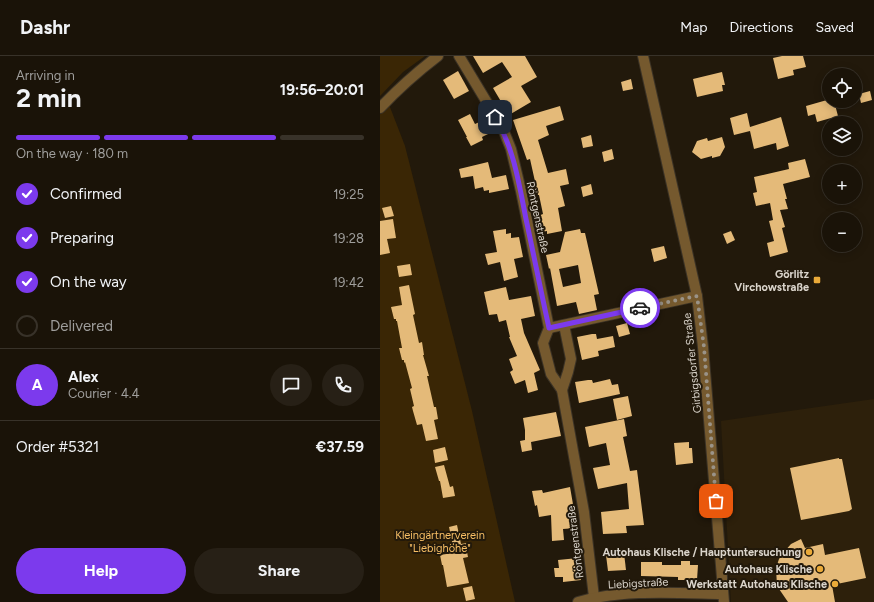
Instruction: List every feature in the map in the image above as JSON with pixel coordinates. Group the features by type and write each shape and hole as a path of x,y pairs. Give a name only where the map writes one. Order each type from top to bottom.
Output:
{"street":[{"path":"380,108 410,78 438,56"},
{"name":"Röntgenstraße","path":"459,56 503,129 511,149 549,328 543,343 551,374 562,390 584,512 594,597"},
{"name":"Girbigsdorfer Straße","path":"643,56 697,296 704,347 723,598"},
{"path":"549,328 697,296"},
{"name":"Röntgenstraße","path":"562,390 571,359 564,325"},
{"name":"Liebigstraße","path":"578,602 594,597 617,594 668,593 723,598"}],"shaded area":[{"path":"874,399 874,602 731,602 721,421"}],"green space":[{"path":"380,56 425,56 403,72 380,96"},
{"name":"Kleingärtnerverein \"Liebighöhe\"","path":"388,102 405,146 472,411 515,602 380,602 380,111"}],"building":[{"path":"473,56 525,56 537,77 521,86 531,102 509,115 493,88 512,77 502,62 483,73"},
{"path":"782,56 803,56 806,67 793,70 794,75 778,79 773,58"},
{"path":"458,71 469,91 454,99 443,80"},
{"path":"722,72 725,85 722,85 723,91 697,97 693,79"},
{"path":"631,79 633,89 623,91 621,82"},
{"path":"870,91 872,100 862,103 862,93"},
{"path":"822,101 822,108 836,108 838,116 822,116 822,121 817,122 815,114 808,116 806,106"},
{"path":"560,106 564,120 546,126 549,135 538,140 548,173 566,169 569,184 560,186 565,206 558,208 562,231 547,234 547,231 541,232 538,216 543,214 530,159 527,160 513,120"},
{"path":"747,113 750,127 781,117 789,146 777,150 776,143 754,149 750,131 734,135 730,118"},
{"path":"470,114 475,124 488,118 491,124 492,132 482,137 483,140 471,146 458,120"},
{"path":"591,135 593,146 583,148 581,138"},
{"path":"722,137 725,147 720,156 712,158 712,156 701,159 692,152 697,141 707,138 708,141"},
{"path":"612,149 614,159 604,162 602,152"},
{"path":"805,159 810,177 783,184 788,209 780,210 785,227 782,228 788,252 770,257 767,243 774,241 769,221 773,220 770,203 756,206 753,193 757,192 754,177 789,169 788,163"},
{"path":"488,162 492,178 506,175 509,189 489,193 489,190 484,191 483,187 475,189 473,176 461,178 459,169"},
{"path":"591,184 593,194 583,197 581,187"},
{"path":"391,206 394,216 385,218 382,208"},
{"path":"393,219 396,238 387,239 390,253 380,255 380,221"},
{"path":"506,229 506,234 511,233 511,238 519,237 523,257 514,259 518,277 504,281 500,262 488,265 485,254 497,252 493,231"},
{"path":"580,229 581,233 585,233 599,294 594,295 597,310 579,314 576,302 557,306 546,255 560,252 565,232","holes":["578,265 581,283 563,287 559,269"]},
{"path":"731,231 735,240 727,244 723,234"},
{"path":"664,246 667,258 654,262 651,249"},
{"path":"410,264 412,275 399,277 397,266"},
{"path":"409,285 419,343 422,342 423,355 429,376 427,376 438,419 434,420 438,439 426,441 422,424 417,425 413,411 412,407 414,406 410,389 412,388 405,362 404,363 404,360 402,360 399,348 402,348 397,321 394,319 391,307 402,305 399,287"},
{"path":"506,287 509,300 531,296 535,316 521,319 524,333 540,370 534,373 538,390 528,393 525,380 515,384 510,372 513,370 509,359 517,356 509,337 506,320 499,322 497,314 489,315 484,292"},
{"path":"627,323 630,334 619,337 616,326"},
{"path":"596,334 597,339 613,336 615,347 598,351 599,356 582,360 577,337"},
{"path":"610,379 612,385 618,384 620,394 579,403 575,382 592,380 593,383"},
{"path":"628,396 632,416 617,420 613,399"},
{"path":"556,412 561,436 531,442 532,450 522,452 520,441 525,440 523,418"},
{"path":"624,419 627,436 623,437 630,471 637,470 644,525 626,526 627,533 603,534 601,512 629,509 627,483 598,489 593,468 610,465 606,443 589,447 585,427"},
{"path":"689,442 689,448 692,448 693,463 676,465 674,443"},
{"path":"445,447 448,460 435,463 433,450"},
{"path":"839,458 842,459 852,509 849,511 801,520 790,468"},
{"path":"444,465 450,487 453,486 455,496 443,498 440,481 435,467"},
{"path":"570,487 576,528 563,529 564,540 552,541 551,515 539,517 532,491 542,490 543,493"},
{"path":"457,525 461,544 467,543 468,557 463,558 469,583 447,587 440,555 453,553 449,527"},
{"name":"Autohaus Klische","path":"801,539 805,548 823,544 825,555 859,548 866,578 832,585 835,602 788,602 777,586 776,568 779,559 784,552 791,544"},
{"path":"624,553 626,570 608,571 606,555"},
{"path":"578,558 581,580 563,582 563,577 555,577 554,568 559,568 558,560"},
{"path":"681,561 690,561 690,565 698,565 697,580 678,580 678,577 641,576 641,562 662,562 662,565 681,565"},
{"path":"472,586 475,599 466,601 463,588"}],"way so far":[{"path":"640,308 697,296 704,347 716,501"}],"place":[{"name":"Görlitz Virchowstraße","path":"817,280"},
{"name":"Autohaus Klische / Hauptuntersuchung","path":"809,552"},
{"name":"Autohaus Klische","path":"820,569"},
{"name":"Werkstatt Autohaus Klische","path":"835,584"}],"route":[{"path":"495,117 503,129 511,149 549,328 640,308"}]}
